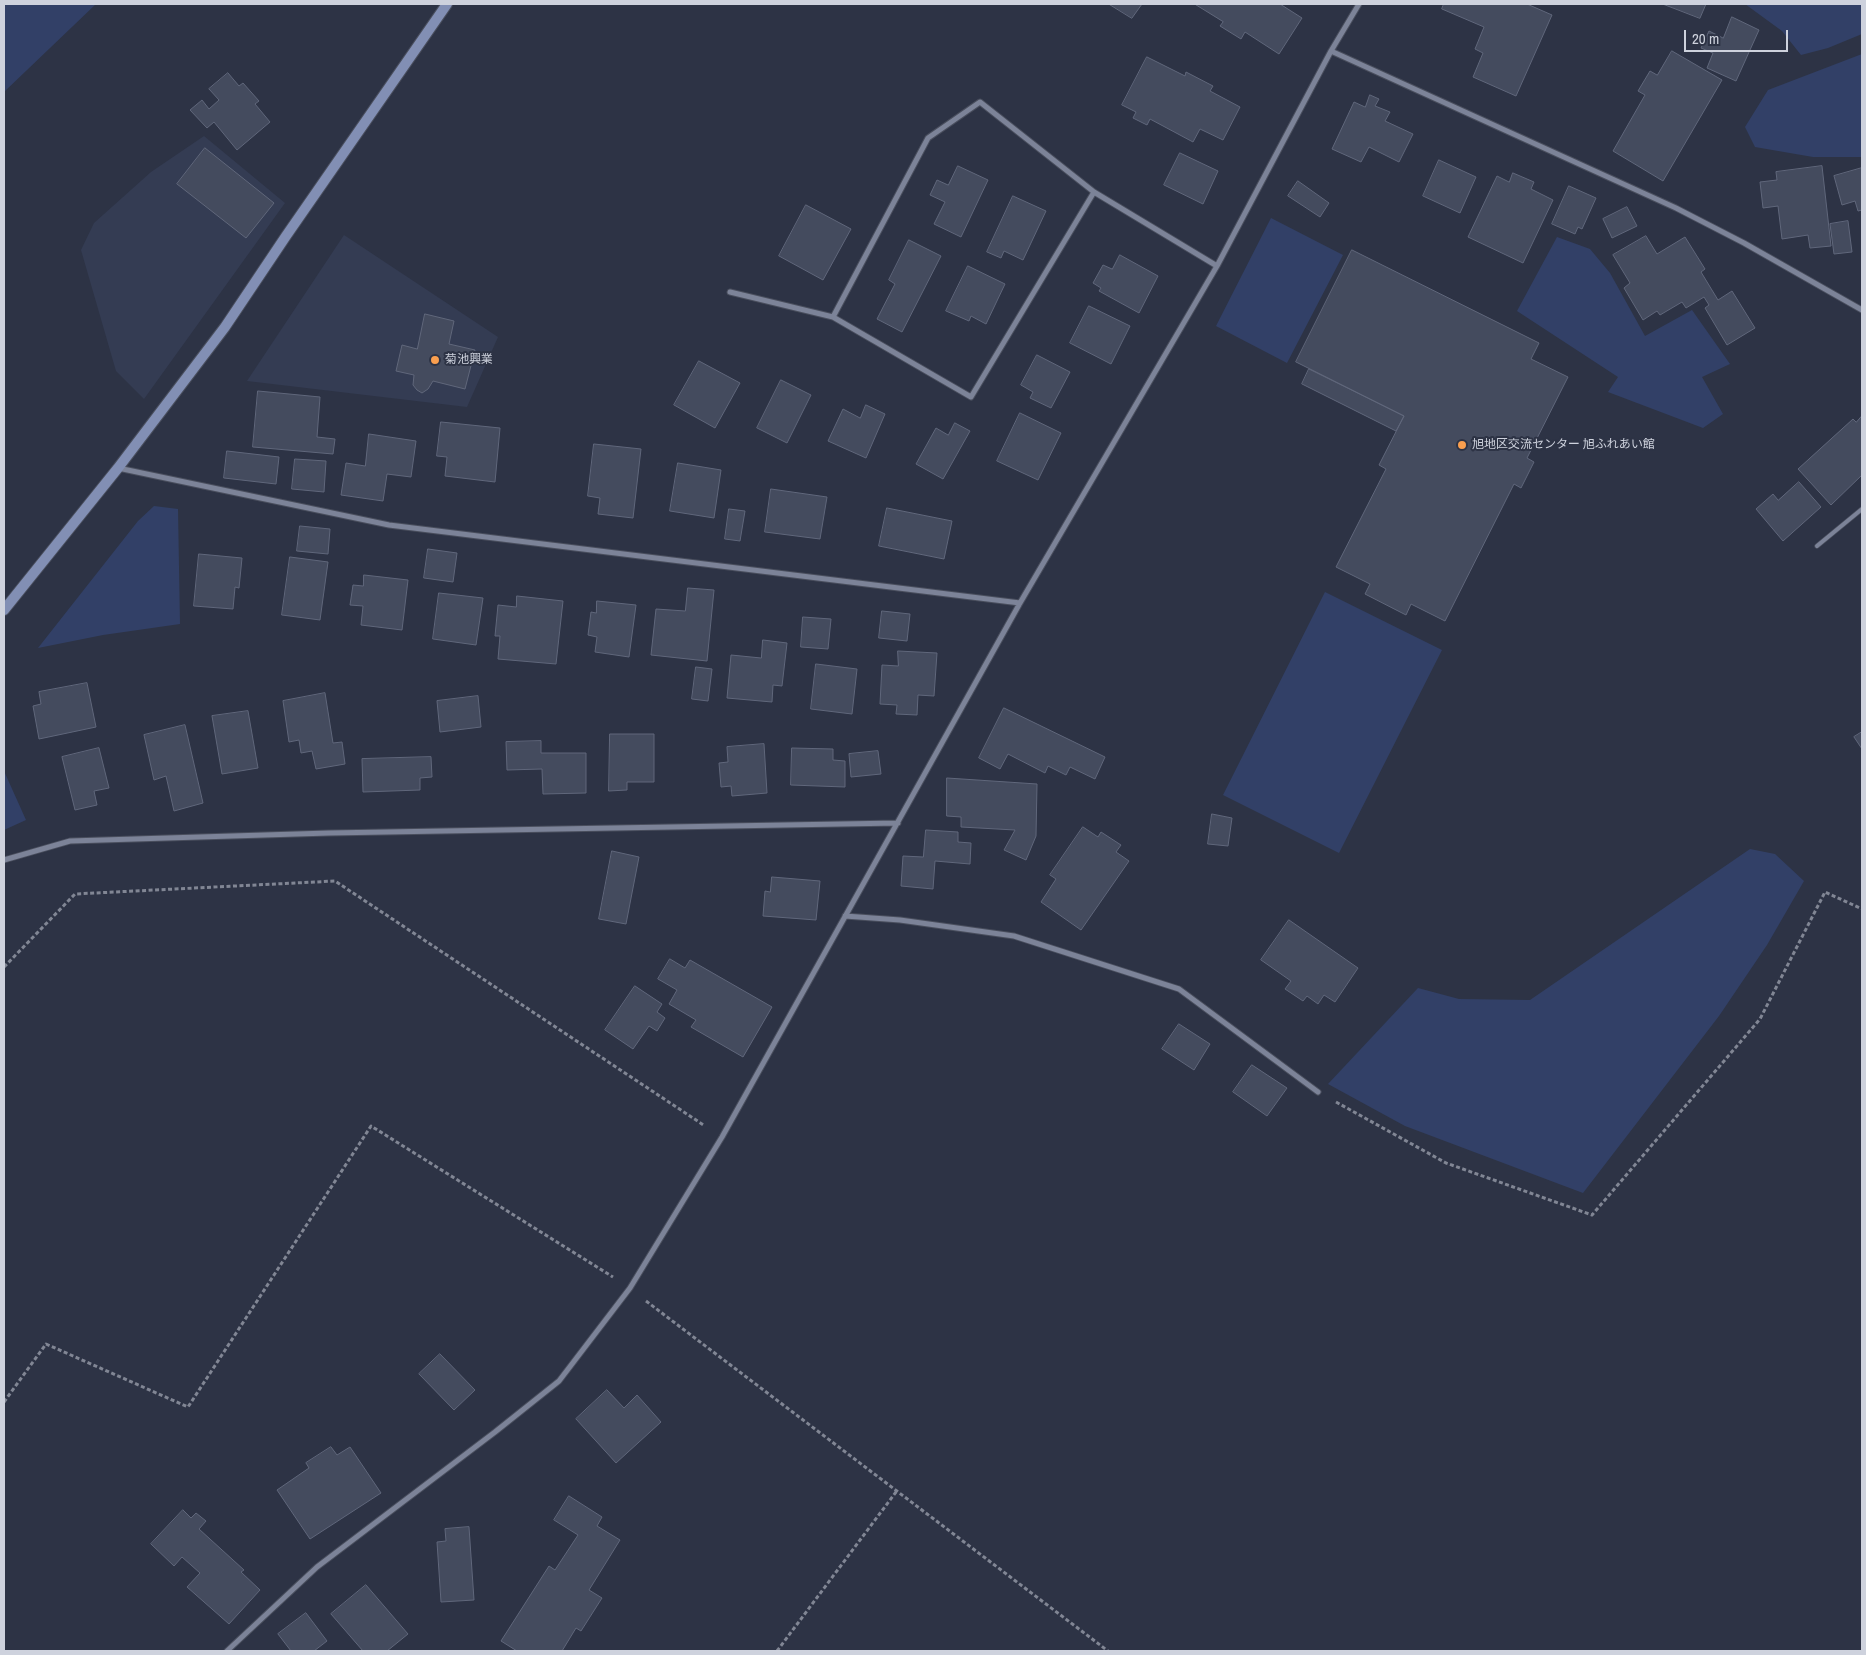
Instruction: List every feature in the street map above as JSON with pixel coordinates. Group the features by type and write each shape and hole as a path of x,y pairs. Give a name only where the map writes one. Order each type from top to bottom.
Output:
{"street":[{"path":"4,610 118,468 225,327 447,4"},
{"path":"227,1651 317,1567 559,1381 630,1288 722,1137 1020,603 1216,266 1331,51 1359,4"},
{"path":"1331,51 1676,208 1744,243 1862,310"},
{"path":"833,317 928,138 980,102 1094,192 1216,266"},
{"path":"730,292 833,317 971,397 1094,192"},
{"path":"118,468 389,525 1020,603"},
{"path":"4,860 70,841 339,832 898,823"},
{"path":"845,916 900,920 1014,936 1179,989 1318,1092"}],"lane":[{"path":"1818,546 1862,509"}],"path":[{"path":"4,968 75,894 335,881 722,1137"},
{"path":"1318,1092 1446,1163 1592,1215 1760,1019 1825,892 1862,909"},
{"path":"4,1402 46,1344 188,1408 371,1126 630,1288 896,1492 1108,1651"},
{"path":"777,1651 896,1492"}],"shaded area":[{"path":"4,4 96,4 4,92"},
{"path":"1745,4 1862,4 1862,34 1828,48 1801,55 1782,31"},
{"path":"1862,54 1862,157 1813,157 1755,147 1745,127 1768,90"},
{"path":"204,136 285,203 144,399 116,371 81,250 94,223 151,172"},
{"path":"1271,218 1343,255 1287,363 1216,326"},
{"path":"344,235 498,337 467,407 247,381"},
{"path":"1557,237 1590,249 1610,273 1645,336 1692,310 1730,364 1702,377 1723,414 1703,428 1608,392 1618,377 1517,311"},
{"path":"154,506 178,509 180,624 103,635 38,648 138,521"},
{"path":"1325,592 1442,650 1339,853 1223,795"},
{"path":"4,771 26,820 4,830"},
{"path":"1750,849 1775,854 1804,881 1767,945 1719,1016 1583,1193 1405,1126 1328,1084 1418,988 1459,999 1530,1000"}],"building":[{"path":"1109,4 1142,4 1132,18"},
{"path":"1195,4 1280,4 1302,18 1279,54 1245,32 1241,39 1220,26 1223,22"},
{"path":"1444,4 1527,4 1552,15 1516,96 1473,77 1483,53 1475,49 1484,27 1442,9"},
{"path":"1663,4 1706,4 1700,18"},
{"path":"1732,17 1759,30 1736,81 1707,68 1713,53 1701,48 1709,31 1723,38"},
{"path":"1672,51 1722,80 1663,181 1613,151 1645,95 1638,91 1650,71 1657,75"},
{"path":"1147,57 1185,76 1186,72 1213,86 1210,91 1240,107 1223,140 1200,129 1193,142 1150,119 1147,125 1133,118 1136,112 1122,105"},
{"path":"228,73 239,86 243,83 259,101 255,104 270,122 237,150 214,122 207,128 190,110 202,100 209,109 219,100 209,89"},
{"path":"1370,95 1379,99 1375,106 1390,112 1385,121 1413,134 1399,162 1369,147 1361,162 1332,149 1354,102 1365,107"},
{"path":"205,148 274,203 246,238 177,184"},
{"path":"1180,153 1218,171 1203,204 1164,185"},
{"path":"1439,160 1476,177 1460,213 1423,196"},
{"path":"958,166 988,180 961,237 934,224 945,202 930,195 937,180 948,185"},
{"path":"1822,166 1831,246 1810,248 1808,235 1782,239 1778,206 1763,208 1760,182 1777,180 1776,172"},
{"path":"1862,168 1862,210 1858,211 1855,201 1842,205 1834,176"},
{"path":"1513,173 1534,182 1531,189 1553,200 1523,263 1468,237 1497,176 1509,182"},
{"path":"1298,181 1329,203 1320,217 1288,196"},
{"path":"1569,186 1596,198 1582,229 1578,227 1575,234 1552,224"},
{"path":"1013,196 1046,211 1023,260 1004,251 1001,258 987,252"},
{"path":"806,205 851,229 823,280 779,256"},
{"path":"1627,207 1637,226 1612,238 1603,219"},
{"path":"1848,221 1852,252 1834,254 1830,224"},
{"path":"1646,236 1657,254 1685,237 1705,269 1701,272 1718,300 1732,291 1755,328 1727,345 1705,308 1709,305 1704,297 1686,308 1682,302 1660,315 1657,311 1643,320 1624,288 1630,283 1613,255"},
{"path":"909,240 941,256 902,332 877,319 895,284 889,280"},
{"name":"旭地区交流センター 旭ふれあい館","path":"1352,250 1539,343 1531,359 1568,377 1527,458 1534,462 1521,488 1514,484 1445,621 1411,604 1406,615 1365,594 1370,584 1336,567 1386,469 1379,465 1404,416 1296,362"},
{"path":"1120,255 1158,276 1139,313 1099,291 1101,288 1093,283 1103,265 1112,269"},
{"path":"968,266 1005,284 986,324 971,316 969,321 946,311"},
{"path":"1089,306 1130,326 1111,364 1070,343"},
{"name":"菊池興業","path":"425,314 454,321 449,344 475,350 465,389 433,381 428,389 422,393 413,385 414,375 396,371 402,345 417,349"},
{"path":"1037,355 1070,372 1051,408 1030,398 1033,392 1021,385"},
{"path":"699,361 740,383 715,428 674,405"},
{"path":"1309,369 1404,416 1396,431 1302,384"},
{"path":"781,380 811,395 787,443 757,428"},
{"path":"258,391 320,397 317,437 335,439 333,454 253,447"},
{"path":"866,405 885,414 866,458 828,441 843,409 860,418"},
{"path":"1020,413 1061,433 1038,480 997,461"},
{"path":"1862,416 1862,475 1831,505 1798,469 1853,419 1856,422"},
{"path":"441,422 500,428 495,482 445,476 447,457 437,456"},
{"path":"955,423 970,431 943,479 916,464 936,428 948,435"},
{"path":"369,434 416,441 411,477 387,474 383,501 341,495 346,463 365,466"},
{"path":"594,444 641,449 633,518 598,514 600,498 588,496"},
{"path":"227,451 279,457 276,484 224,478"},
{"path":"295,459 326,461 324,492 292,489"},
{"path":"678,463 721,470 714,518 670,511"},
{"path":"1799,482 1821,507 1783,541 1756,509 1773,494 1778,500"},
{"path":"771,489 827,497 820,539 765,532"},
{"path":"887,508 952,521 944,559 879,546"},
{"path":"729,509 745,511 740,541 725,539"},
{"path":"300,526 330,529 328,554 297,551"},
{"path":"428,549 457,553 453,582 424,578"},
{"path":"199,554 242,558 239,588 235,587 233,609 194,606"},
{"path":"290,557 328,562 320,620 282,615"},
{"path":"364,575 408,580 402,630 361,625 363,606 350,605 353,585 363,586"},
{"path":"688,588 714,590 707,661 651,655 656,609 685,611"},
{"path":"439,593 483,598 476,645 433,639"},
{"path":"517,596 563,601 556,664 498,659 500,636 495,636 498,605 516,607"},
{"path":"597,601 636,605 629,657 595,652 597,637 588,635 591,612 596,613"},
{"path":"882,611 910,614 907,641 879,638"},
{"path":"803,617 831,619 828,649 801,647"},
{"path":"763,640 787,643 782,686 773,685 772,702 727,698 731,655 761,658"},
{"path":"898,651 937,653 934,696 918,695 917,715 896,714 897,705 880,704 882,665 898,666"},
{"path":"816,664 857,669 852,714 811,709"},
{"path":"696,667 712,669 708,701 692,699"},
{"path":"87,683 96,727 39,739 33,706 41,704 39,692"},
{"path":"325,693 333,743 342,742 345,764 316,769 312,751 301,753 299,740 289,742 283,701"},
{"path":"478,696 481,727 440,732 437,701"},
{"path":"1004,708 1105,757 1095,779 1070,767 1066,775 1048,766 1045,773 1008,754 1000,769 979,758"},
{"path":"248,711 258,768 222,774 212,716"},
{"path":"185,725 203,803 174,811 166,776 154,780 144,735"},
{"path":"1862,732 1862,749 1854,737"},
{"path":"610,734 654,734 654,782 627,782 627,790 609,791"},
{"path":"541,741 541,753 586,753 586,793 543,794 542,769 507,770 506,742"},
{"path":"764,744 767,793 732,796 731,786 721,787 719,763 728,762 727,747"},
{"path":"99,748 109,788 94,791 97,805 75,810 62,757"},
{"path":"792,748 833,749 833,760 845,761 845,787 791,785"},
{"path":"878,751 881,774 851,777 849,754"},
{"path":"431,757 432,777 420,778 420,790 363,792 362,759"},
{"path":"947,778 1037,784 1036,836 1026,860 1004,850 1015,830 961,827 961,817 947,816"},
{"path":"1212,814 1232,818 1228,846 1208,844"},
{"path":"1083,827 1098,837 1101,832 1121,845 1116,852 1129,861 1081,930 1041,902 1056,879 1050,875"},
{"path":"926,830 958,832 958,842 971,843 970,864 935,861 933,889 901,886 903,856 923,857"},
{"path":"612,851 639,857 626,924 599,919"},
{"path":"772,877 820,881 816,920 763,916 765,891 770,892"},
{"path":"1289,920 1358,968 1335,1002 1324,995 1318,1004 1307,996 1303,1001 1285,989 1291,981 1261,960"},
{"path":"670,959 685,968 690,960 772,1007 743,1057 691,1027 696,1020 669,1004 677,990 658,979"},
{"path":"635,986 662,1004 657,1012 665,1018 657,1031 649,1026 633,1049 605,1030"},
{"path":"1179,1024 1210,1044 1194,1070 1162,1049"},
{"path":"1252,1065 1287,1088 1267,1116 1233,1092"},
{"path":"440,1354 475,1390 454,1410 419,1374"},
{"path":"607,1390 624,1408 637,1395 661,1422 616,1463 576,1419"},
{"path":"331,1447 337,1455 350,1447 381,1493 310,1539 277,1490 309,1468 306,1463"},
{"path":"569,1496 602,1517 597,1526 620,1540 589,1590 602,1598 581,1631 576,1628 562,1651 517,1651 501,1641 549,1566 555,1570 578,1535 554,1520"},
{"path":"183,1510 191,1518 196,1513 206,1521 199,1529 244,1570 241,1572 260,1590 229,1624 187,1587 200,1573 182,1557 174,1566 151,1544"},
{"path":"469,1527 474,1600 441,1602 437,1542 446,1541 445,1529"},
{"path":"366,1585 408,1634 387,1651 363,1651 331,1614"},
{"path":"306,1613 327,1641 314,1651 291,1651 278,1634"}],"place":[{"name":"菊池興業","path":"435,360"},
{"name":"旭地区交流センター 旭ふれあい館","path":"1462,445"}]}
